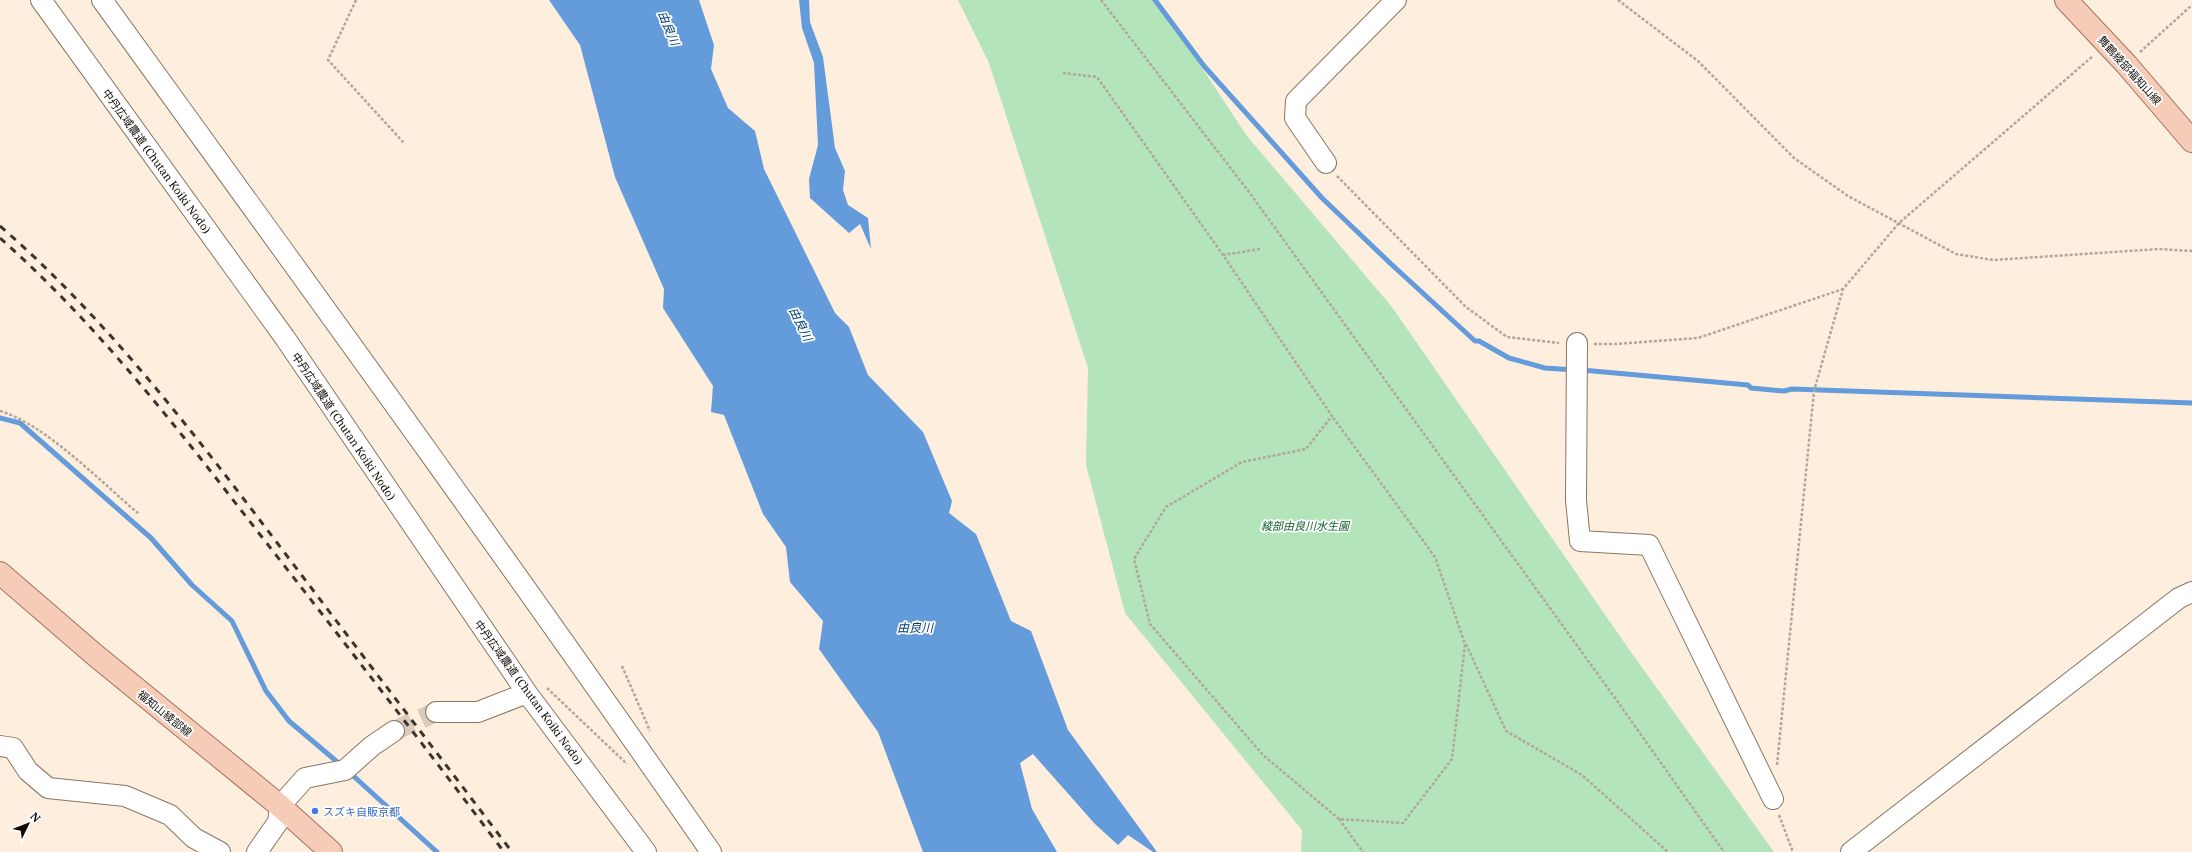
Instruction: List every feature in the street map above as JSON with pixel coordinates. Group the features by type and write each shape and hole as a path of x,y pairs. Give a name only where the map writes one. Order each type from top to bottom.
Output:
{"main road":[{"name":"舞鶴綾部福知山線","path":"2066,0 2126,64 2192,141"},
{"name":"福知山綾部線","path":"0,573 101,660 280,806 332,852"}],"street":[{"name":"中丹広域農道 (Chutan Koiki Nodo)","path":"41,0 285,338 527,693 646,852"},
{"path":"102,0 394,404 612,709 711,852"},
{"path":"1326,164 1295,118 1296,101 1396,0"},
{"path":"1577,343 1576,500 1580,541 1649,545 1773,799"},
{"path":"1852,852 2179,598 2192,592"},
{"path":"436,712 478,712 527,693"},
{"path":"257,852 278,822 280,806 305,778 346,770 372,746 394,732"},
{"path":"0,746 13,748 28,771 48,788 125,796 170,815 194,838 220,852"}],"path":[{"path":"356,0 328,60 404,143"},
{"path":"1101,0 1254,199 1611,692 1724,852"},
{"path":"1618,0 1698,61 1794,158 1848,196 1900,222 1956,254 1993,260 2159,249 2192,251"},
{"path":"2126,64 2192,5"},
{"path":"1776,768 1814,390 1843,289 1900,222 2083,66 2106,43"},
{"path":"1063,72 1097,78 1224,255 1332,416 1435,557 1466,644 1506,731 1582,775 1668,852"},
{"path":"1326,164 1466,307 1506,337 1546,342 1615,344 1698,338 1843,289"},
{"path":"1224,255 1260,249"},
{"path":"0,411 10,414 46,435 139,514"},
{"path":"1332,416 1306,449 1242,462 1166,507 1134,559 1150,624 1263,755 1339,819 1362,852"},
{"path":"1339,819 1403,823 1452,759 1466,644"},
{"path":"1773,799 1793,852"}],"green space":[{"name":"綾部由良川水生園","path":"958,0 1157,0 1247,136 1392,307 1626,645 1774,852 1301,852 1302,830 1125,613 1086,465 1088,368 989,63"}],"water":[{"name":"由良川","path":"549,0 699,0 714,45 711,69 728,108 755,131 764,169 835,313 849,327 868,375 923,432 952,501 949,513 976,534 1011,621 1031,631 1068,730 1157,852 1153,852 1128,835 1118,845 1095,824 1033,754 1020,763 1032,809 1057,852 923,852 878,732 819,649 823,621 790,582 786,547 763,514 724,415 711,412 713,386 663,308 664,289 615,177 580,45"},
{"path":"799,0 809,0 810,22 823,57 835,148 845,171 843,190 848,205 868,218 871,249 860,224 849,233 810,198 809,179 818,145 814,63 802,28"}],"waterway":[{"path":"1155,0 1204,66 1322,198 1475,341 1479,341 1509,358 1545,368 1574,370"},
{"path":"1582,370 1748,385 1751,388 1784,391 1792,389 2192,403"},
{"path":"0,418 20,423 151,538 192,585 232,621 266,691 289,721 342,766"},
{"path":"349,772 437,852"}],"tunnel":[{"path":"394,731 436,712"}],"railway":[{"path":"0,226 39,261 76,299 181,418 512,852"},
{"path":"0,238 36,271 70,306 136,379 228,493 351,651 504,852"}],"place":[{"name":"スズキ自販京都","path":"315,811"}]}
